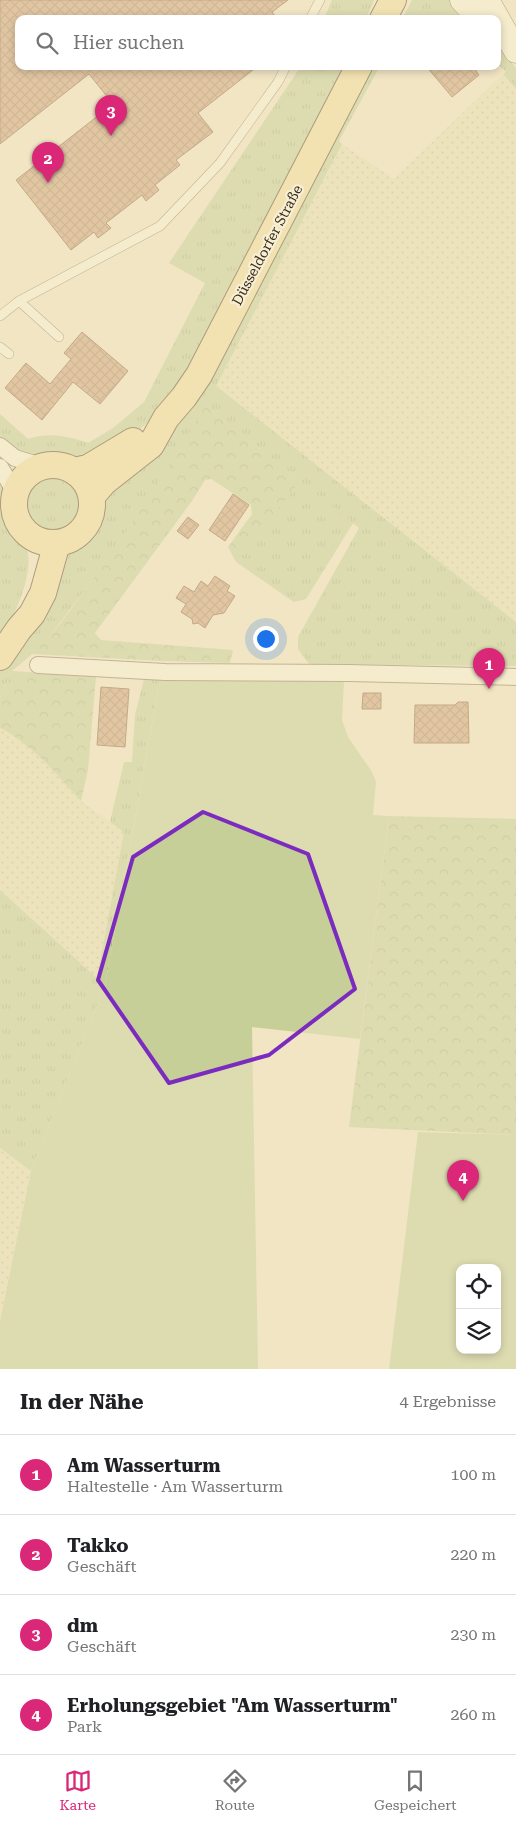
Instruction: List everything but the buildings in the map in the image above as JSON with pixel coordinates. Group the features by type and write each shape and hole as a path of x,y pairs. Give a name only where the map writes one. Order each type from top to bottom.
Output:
{"main road":[{"path":"385,15 393,0"},
{"name":"Düsseldorfer Straße","path":"74,470 88,468 132,442 166,418 184,398 199,375 357,70"},
{"name":"Düsseldorfer Straße","path":"92,496 104,482 151,445 166,418"},
{"path":"58,465 74,470 85,482 92,496 92,509 88,522 75,536 69,540 57,543 47,543 29,535 20,527 15,516 13,504 15,492 21,480 30,471 41,466 58,465"},
{"path":"19,629 35,559 29,535"},
{"path":"0,658 19,629 32,614 43,593 57,543"}],"street":[{"path":"462,0 476,15"},
{"path":"488,0 496,15"},
{"path":"501,23 516,50"},
{"path":"501,41 516,57"},
{"path":"0,446 15,458 41,466"},
{"path":"0,467 15,492"},
{"path":"38,666 165,672 516,677"}],"lane":[{"path":"312,15 320,0"},
{"path":"0,316 18,301 160,226 220,163 278,82 284,70"},
{"path":"18,301 59,337"},
{"path":"0,347 9,354"}],"highlighted area":[{"path":"203,812 308,854 355,989 269,1055 169,1083 98,980 133,857"}],"shaded area":[{"path":"503,74 516,89 516,622 215,386 342,144 394,179"},
{"path":"0,728 28,746 81,801 124,832 97,978 0,890"},
{"path":"0,1148 31,1171 0,1321"}],"green space":[{"path":"332,0 374,0 368,15 326,15"},
{"path":"412,0 456,0 471,15 404,15"},
{"path":"501,50 516,68 516,89 503,74 506,72 501,67"},
{"path":"298,70 341,70 284,193 193,365 154,417 133,435 72,462 52,456 40,458 24,456 0,438 0,414 28,439 51,435 73,438 88,443 113,428 144,402 205,283 169,263"},
{"path":"369,70 378,70 339,141 342,144 216,386 516,622 516,666 309,664 298,649 298,637 359,528 205,406 167,471 108,560 42,646 12,671 0,698 0,672 19,648 61,553 82,537 89,529 100,499 113,484 139,461"},
{"path":"205,406 353,523 350,528 296,486 236,562 228,547 252,514 251,505 211,479 205,480 192,501 95,633 101,640 233,650 230,663 32,654 54,631 102,567 148,499"},
{"path":"51,473 63,475 76,486 81,503 79,515 68,528 51,533 39,531 26,520 21,503 23,491 34,478"},
{"path":"0,479 3,479 6,490 5,510 12,525 26,546 28,569 26,582 17,608 0,641"},
{"path":"296,485 350,528 306,599 294,602 236,562"},
{"path":"12,671 96,676 88,770 81,801 34,751 0,728 0,698"},
{"path":"144,679 160,680 105,985 31,1171 0,1148 0,890 97,978 124,832 110,822 124,762 132,762 135,715"},
{"path":"160,680 344,681 342,720 348,737 372,772 376,782 373,815 389,816 360,1039 252,1027 258,1369 0,1369 0,1321 31,1171 105,985"},
{"path":"389,816 516,819 516,1135 349,1127"},
{"path":"418,1132 516,1135 516,1369 389,1369"}],"place":[{"name":"dm","path":"111,136"},
{"name":"Takko","path":"48,183"},
{"name":"Am Wasserturm","path":"489,689"},
{"name":"Erholungsgebiet \"Am Wasserturm\"","path":"463,1201"}]}
